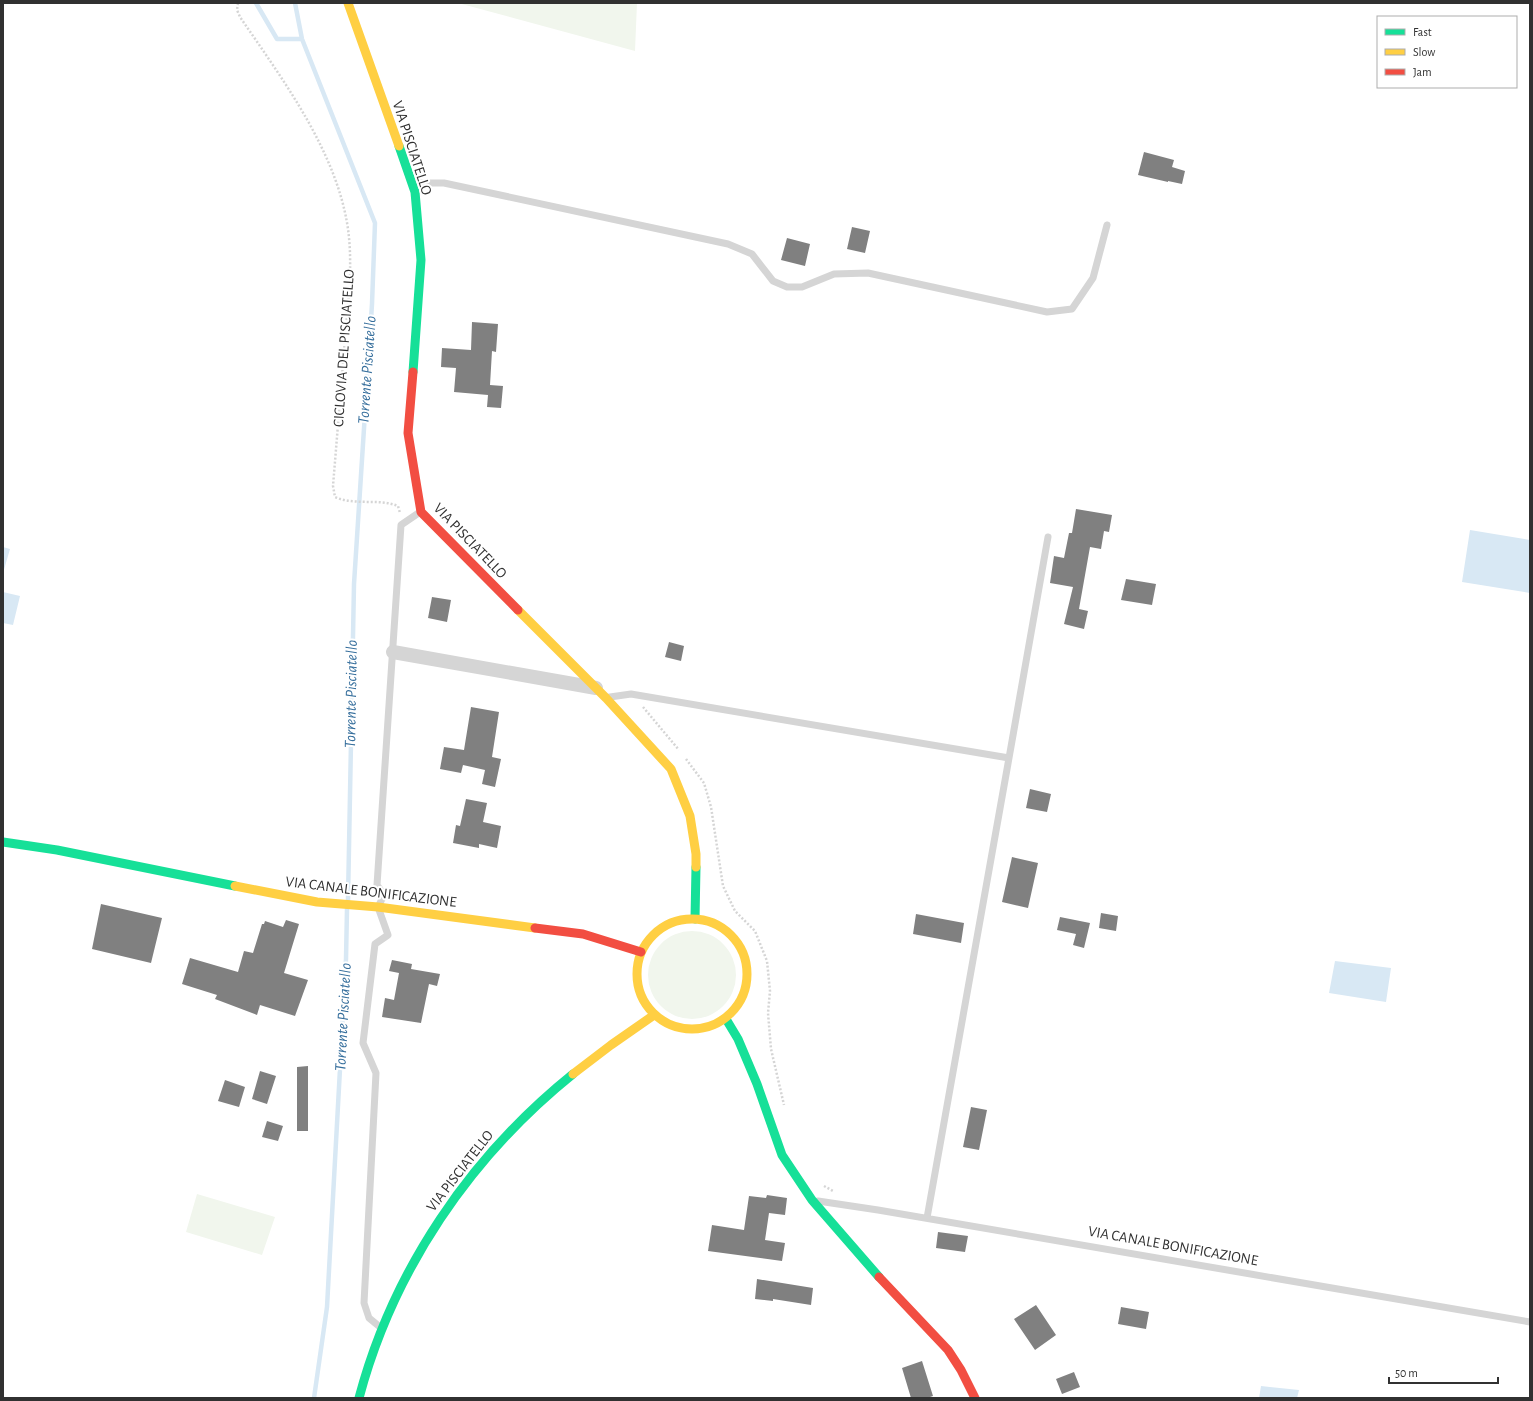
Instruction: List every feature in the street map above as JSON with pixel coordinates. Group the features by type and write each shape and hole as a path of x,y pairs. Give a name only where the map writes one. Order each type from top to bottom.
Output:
{"street":[{"name":"VIA PISCIATELLO","path":"348,3 415,192 421,260 408,433 421,512 606,698 671,769 690,816 696,854 695,919"},
{"path":"393,652 596,688"},
{"name":"VIA CANALE BONIFICAZIONE","path":"3,842 57,850 317,902 367,905 583,934 641,952"},
{"path":"695,919 712,922 726,931 738,943 745,958 748,975 745,991 737,1006 726,1019 712,1026 697,1030 681,1029 666,1024 654,1015 644,1002 638,986 637,969 641,952 657,931 675,922 695,919"},
{"name":"VIA PISCIATELLO","path":"359,1398 382,1328 414,1261 451,1203 489,1153 518,1122 584,1066 654,1015"},
{"path":"726,1019 738,1039 757,1084 782,1155 812,1200 858,1254 948,1350 976,1398"}],"lane":[{"path":"412,183 444,182 728,244 752,254 773,281 787,287 802,287 834,274 868,273 1047,312 1072,309 1093,278 1107,225"},
{"path":"382,1328 369,1318 364,1303 376,1073 363,1042 375,944 388,935 378,907 384,895 377,885 401,525 421,512"},
{"path":"927,1218 1048,537"},
{"path":"606,698 631,694 1009,758"},
{"name":"VIA CANALE BONIFICAZIONE","path":"812,1200 927,1218 1530,1322"}],"path":[{"name":"CICLOVIA DEL PISCIATELLO","path":"238,3 237,10 240,18 289,90 316,137 337,188 348,229 351,274 333,486 335,496 348,501 388,502 398,506 401,525"},
{"path":"621,695 642,707 696,771 704,783 711,807 723,886 735,911 755,931 767,961 770,991 768,1013 771,1049 785,1111"},
{"path":"821,1184 837,1193"}],"shaded area":[{"path":"458,3 637,3 635,51"},
{"path":"692,931 709,934 723,944 733,958 736,975 733,992 723,1006 709,1016 692,1019 675,1016 661,1006 651,992 648,975 651,958 661,944 675,934"},
{"path":"197,1194 275,1217 262,1255 186,1232"}],"water":[{"path":"1470,530 1530,540 1530,593 1462,582"},
{"path":"3,547 10,549 3,573"},
{"path":"3,592 20,596 13,625 3,623"},
{"path":"1335,961 1391,968 1386,1002 1329,993"},
{"path":"1261,1386 1299,1390 1297,1398 1259,1398"}],"building":[{"path":"1144,152 1174,160 1172,167 1185,171 1182,184 1138,175"},
{"path":"852,227 870,231 865,253 847,249"},
{"path":"787,238 810,244 805,266 781,260"},
{"path":"472,322 498,324 496,352 492,351 490,385 503,386 501,408 487,407 488,395 454,392 456,368 441,367 442,348 471,350"},
{"path":"1076,509 1112,515 1109,532 1104,531 1101,549 1090,547 1079,609 1088,611 1084,629 1064,624 1073,587 1050,583 1054,556 1064,558 1069,533 1072,533"},
{"path":"1126,579 1156,584 1152,605 1121,600"},
{"path":"432,597 451,600 447,622 428,618"},
{"path":"669,642 684,646 681,661 665,657"},
{"path":"471,707 499,712 492,757 501,759 495,787 482,784 485,770 463,765 461,773 440,769 444,747 464,750"},
{"path":"1030,789 1051,794 1047,812 1026,808"},
{"path":"466,799 487,803 483,822 501,826 497,848 479,844 479,848 453,843 456,825 460,826"},
{"path":"1012,857 1038,863 1028,908 1002,902"},
{"path":"101,904 162,918 151,963 92,949"},
{"path":"1101,913 1118,916 1116,931 1099,928"},
{"path":"916,914 964,923 961,943 913,934"},
{"path":"1060,917 1090,923 1084,948 1073,945 1076,934 1057,930"},
{"path":"286,920 299,924 284,973 308,980 295,1016 260,1005 257,1015 215,999 217,995 182,984 190,958 238,972 244,951 253,953 262,924 264,924 265,921 283,927"},
{"path":"392,960 412,964 411,969 440,974 437,986 429,984 421,1023 382,1017 385,998 394,1000 399,973 389,971"},
{"path":"308,1066 308,1131 297,1131 297,1067"},
{"path":"260,1071 276,1076 267,1104 252,1099"},
{"path":"225,1080 245,1087 239,1107 218,1101"},
{"path":"971,1107 987,1110 979,1150 963,1147"},
{"path":"267,1121 283,1126 278,1141 262,1137"},
{"path":"767,1195 787,1198 785,1215 769,1213 765,1240 785,1243 782,1261 708,1251 712,1225 744,1230 749,1196 766,1198"},
{"path":"938,1232 968,1236 965,1252 936,1248"},
{"path":"757,1279 813,1288 811,1305 773,1299 773,1301 755,1299"},
{"path":"1036,1305 1056,1335 1035,1350 1014,1319"},
{"path":"1121,1307 1149,1312 1146,1329 1118,1324"},
{"path":"922,1361 933,1396 927,1398 911,1398 902,1368"},
{"path":"1074,1372 1080,1387 1062,1394 1056,1379"}],"waterway":[{"path":"256,3 277,39 302,39"},
{"name":"Torrente Pisciatello","path":"295,3 302,39 375,223 372,304 354,584 348,900"},
{"name":"Torrente Pisciatello","path":"314,1398 327,1307 346,959 347,909"}],"traffic: fast":[{"path":"399,146 415,192 421,260 413,372"},
{"path":"3,842 57,850 235,886"},
{"path":"695,919 696,867"},
{"path":"726,1019 738,1039 757,1084 782,1155 812,1200 879,1277"},
{"path":"359,1398 374,1351 392,1305 414,1261 440,1219 469,1179 501,1142 536,1107 573,1074"}],"traffic: slow":[{"path":"348,3 399,146"},
{"path":"518,610 606,698 671,769 690,816 696,854 696,867"},
{"path":"235,886 317,902 378,907 535,928"},
{"path":"692,919 713,923 723,928 731,935 738,943 743,953 747,974 743,995 738,1005 731,1013 723,1020 713,1025 692,1029 671,1025 661,1020 653,1013 646,1005 641,995 637,974 641,953 646,943 653,935 661,928 671,923 692,919"},
{"path":"573,1074 654,1015"}],"traffic: jam":[{"path":"413,372 408,433 421,512 518,610"},
{"path":"535,928 583,934 641,952"},
{"path":"879,1277 948,1350 961,1370 975,1398"}]}
